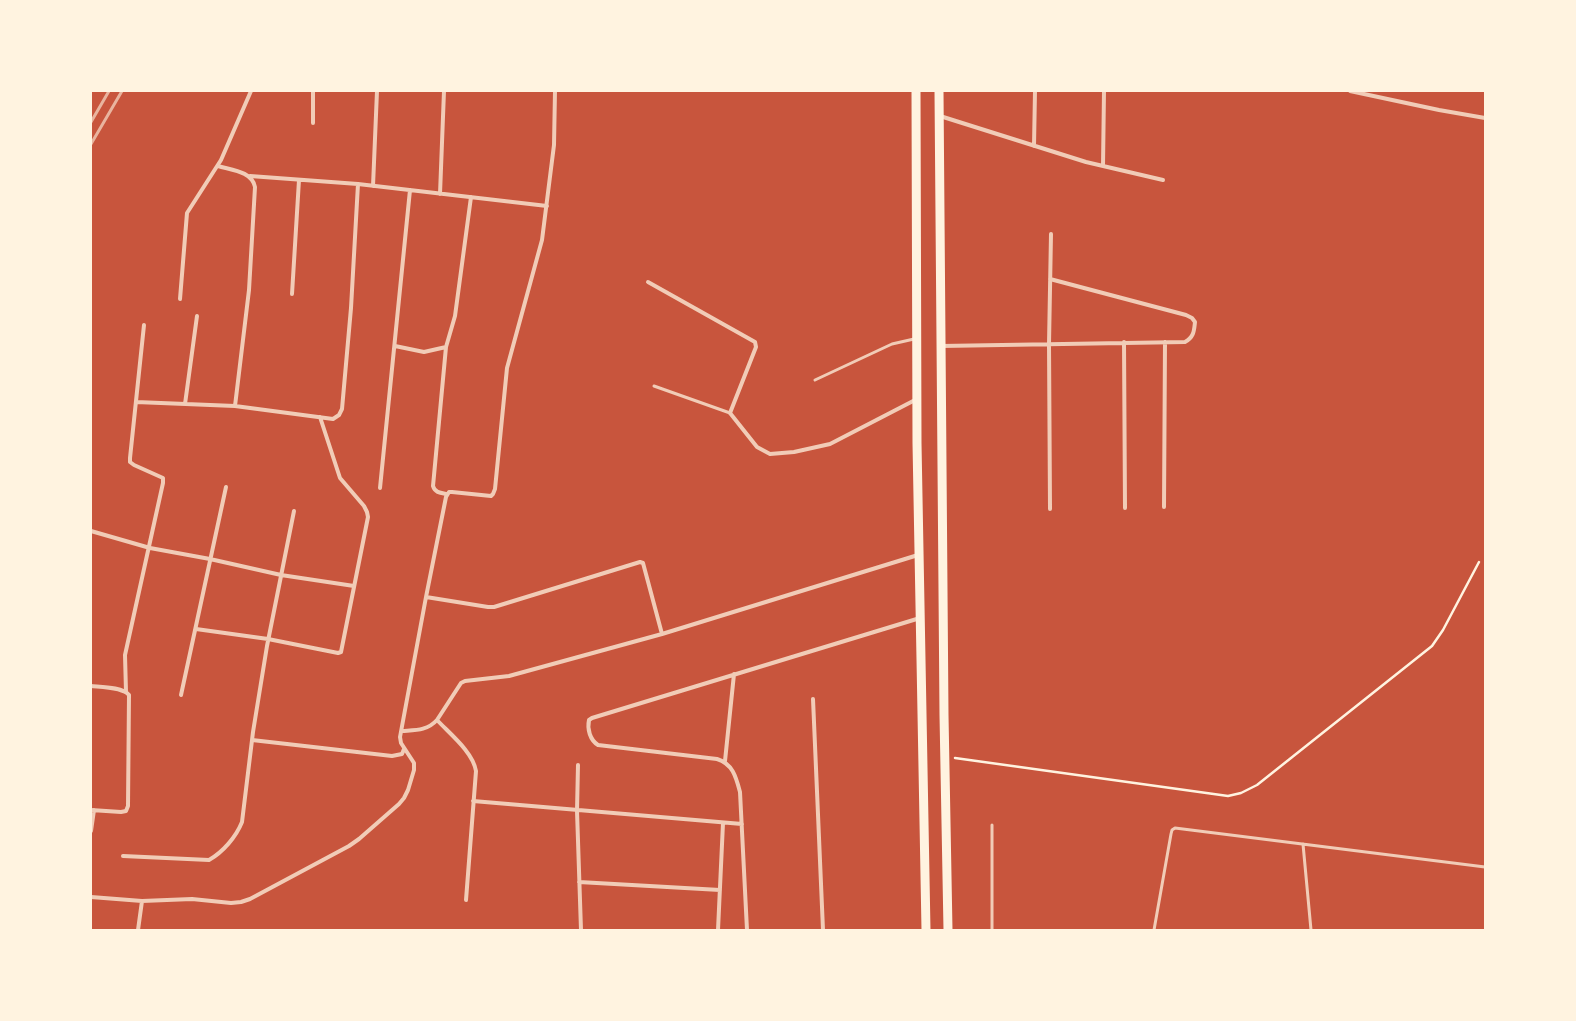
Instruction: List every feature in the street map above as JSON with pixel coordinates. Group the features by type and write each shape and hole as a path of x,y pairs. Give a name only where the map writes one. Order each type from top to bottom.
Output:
{"main road":[{"path":"916,91 918,555 926,930"},
{"path":"939,91 944,757 948,930"}],"street":[{"path":"180,299 187,213 218,166 250,91"},
{"path":"313,91 313,122"},
{"path":"373,186 377,91"},
{"path":"440,194 444,91"},
{"path":"471,197 454,316 446,348 433,486 434,490 437,492 447,494 452,492 491,496 493,494 506,368 540,250 547,206 554,145 555,91"},
{"path":"1034,146 1035,91"},
{"path":"1103,166 1104,91"},
{"path":"1350,91 1485,118"},
{"path":"939,116 1086,162 1163,180"},
{"path":"218,166 250,176 358,184 547,206"},
{"path":"235,406 249,281 255,187 250,176"},
{"path":"292,294 299,180"},
{"path":"136,402 235,406 333,419 339,415 342,409 351,308 358,184"},
{"path":"380,488 410,190"},
{"path":"1050,234 1050,509"},
{"path":"940,346 1185,342 1191,339 1194,333 1195,322 1192,318 1186,315 1050,279"},
{"path":"648,282 755,342 756,344 730,413 757,448 770,454 794,452 830,444 917,399"},
{"path":"185,404 197,316"},
{"path":"91,831 92,810 121,812 126,811 128,806 129,696 126,692 125,655 150,548 163,483 163,478 130,462 144,325"},
{"path":"1124,342 1126,508"},
{"path":"1164,507 1165,342"},
{"path":"395,346 424,352 446,348"},
{"path":"196,629 268,639 338,653 342,652 368,517 364,506 342,483 320,417"},
{"path":"181,695 226,487"},
{"path":"91,897 142,901 192,899 231,904 241,902 250,899 349,846 359,839 404,798 414,770 414,764 401,743 402,731 426,597 447,494"},
{"path":"123,856 209,860 235,836 242,822 252,740 268,639 294,511"},
{"path":"91,531 150,548 210,559 281,575 354,586"},
{"path":"402,731 425,729 432,725 437,720 461,683 465,681 509,676 662,634 918,555"},
{"path":"426,597 494,607 640,562 643,563 662,634"},
{"path":"747,930 740,792 736,776 730,767 724,761 717,759 598,745 590,737 588,720 920,618"},
{"path":"724,761 734,674"},
{"path":"91,686 126,692"},
{"path":"813,699 823,930"},
{"path":"437,720 473,760 476,771 466,900"},
{"path":"252,740 392,756 402,754 404,749"},
{"path":"578,765 577,811 581,930"},
{"path":"473,801 742,824"},
{"path":"718,930 723,823"},
{"path":"579,882 720,890"},
{"path":"138,930 142,901"}],"lane":[{"path":"815,380 892,344 917,339"},
{"path":"654,386 730,413"},
{"path":"992,825 992,930"},
{"path":"1154,930 1171,834 1172,830 1175,828 1485,867"},
{"path":"1303,844 1312,930"}],"path":[{"path":"944,757 1228,796 1241,793 1257,785 1432,646 1443,630 1480,562"}],"railway":[{"path":"91,122 109,91"},
{"path":"91,144 122,91"}]}
